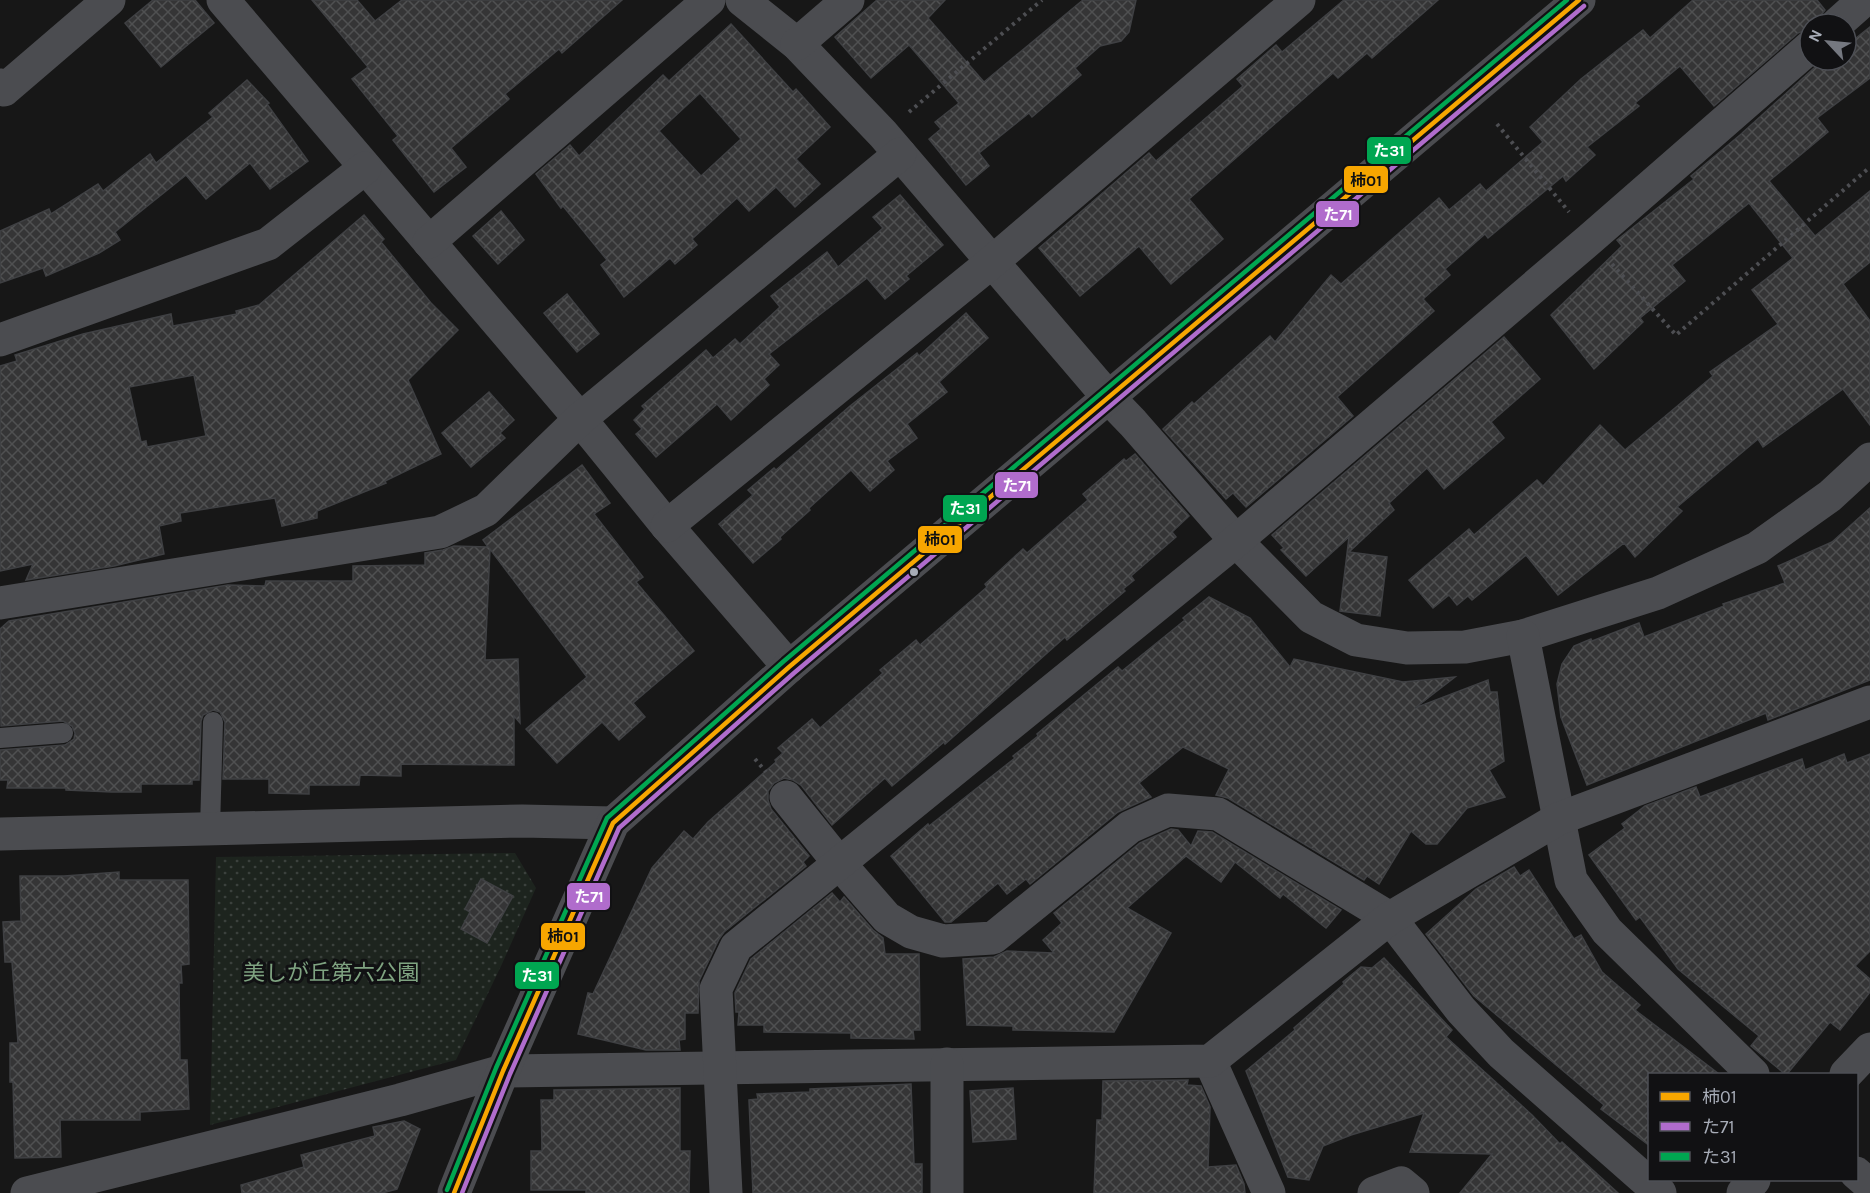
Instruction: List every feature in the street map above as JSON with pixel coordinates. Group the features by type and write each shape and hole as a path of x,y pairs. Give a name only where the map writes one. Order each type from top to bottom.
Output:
{"street":[{"path":"0,85 4,90 109,0"},
{"path":"223,0 789,667"},
{"path":"429,242 709,0"},
{"path":"742,0 797,44 892,144 1108,397 1236,541 1311,617 1356,640 1407,648 1465,647 1522,636 1659,593 1757,548 1830,496 1870,459"},
{"path":"797,44 848,0"},
{"path":"667,526 992,261 1299,0"},
{"path":"454,1193 503,1071 613,823 789,667 1579,0"},
{"path":"1853,12 1867,1"},
{"path":"726,1193 716,989 736,947 1236,541 1798,57"},
{"path":"0,603 440,531 486,510 580,419 892,144"},
{"path":"0,340 268,244 365,168"},
{"path":"1522,636 1571,880 1607,931 1752,1073"},
{"path":"27,1193 400,1100 503,1071 1210,1060 1390,918 1558,819 1870,702"},
{"path":"786,797 887,918 911,932 943,941 993,938 1130,827 1168,810 1218,814 1390,918 1461,1011 1501,1053 1660,1193"},
{"path":"0,834 522,821 613,823"},
{"path":"1846,1073 1870,1049"},
{"path":"1210,1060 1269,1193"},
{"path":"947,1064 947,1193"},
{"path":"1858,1174 1870,1185"},
{"path":"1743,1193 1752,1181"},
{"path":"1374,1193 1401,1183 1413,1193"}],"lane":[{"path":"210,829 213,722"},
{"path":"0,738 63,734"}],"path":[{"path":"892,144 1042,0"},
{"path":"1497,124 1590,238 1676,335 1870,167"}],"green space":[{"name":"美しが丘第六公園","path":"515,853 536,888 456,1060 210,1125 216,857"}],"building":[{"path":"153,0 195,0 214,23 161,67 125,23"},
{"path":"312,0 357,0 375,21 402,0 622,0 562,53 559,49 505,94 509,99 451,148 466,167 434,192 393,140 398,136 352,79 368,67"},
{"path":"877,0 945,0 928,18 984,82 1083,0 1136,0 1129,32 1121,41 1100,46 1075,68 1081,75 1032,117 1029,113 979,153 989,166 966,185 929,139 941,129 935,122 959,103 909,45 871,78 835,37"},
{"path":"1344,0 1438,0 1372,58 1367,53 1338,78 1333,73 1189,199 1223,239 1171,284 1139,246 1080,296 1039,248 1149,153 1156,161 1243,86 1237,79 1276,45 1282,52"},
{"path":"1693,0 1817,0 1825,10 1824,12 1798,12 1798,33 1714,106 1680,66 1635,103 1639,106 1587,147 1595,155 1566,181 1563,176 1488,238 1485,234 1445,269 1450,275 1423,299 1434,311 1337,397 1353,416 1246,507 1233,493 1226,499 1163,429 1270,336 1275,342 1331,275 1341,284 1439,198 1449,210 1480,184 1486,191 1543,142 1530,127 1581,79 1643,30 1650,38"},
{"path":"731,24 793,92 796,89 830,127 796,159 820,184 795,207 776,187 749,211 737,198 692,239 697,245 675,264 670,258 624,297 601,265 607,260 563,206 561,208 536,174 570,145 579,156 663,75 669,81","holes":["700,93 741,139 701,176 659,131"]},
{"path":"1870,27 1870,78 1817,118 1828,132 1769,181 1815,236 1870,191 1870,262 1843,284 1870,321 1870,425 1843,389 1763,447 1758,439 1677,507 1682,511 1635,557 1624,543 1558,595 1526,555 1472,600 1468,596 1457,605 1449,595 1433,608 1409,580 1469,529 1474,535 1537,480 1543,486 1600,425 1625,450 1713,376 1710,372 1778,324 1752,290 1793,258 1749,203 1672,265 1685,281 1640,318 1643,322 1594,369 1551,315 1622,246 1617,240 1694,179 1691,176 1810,72 1858,72 1858,36"},
{"path":"247,80 269,103 267,104 308,161 270,189 250,163 206,199 186,175 115,232 120,240 99,253 46,276 43,268 0,283 0,231 49,209 51,214 98,184 103,191 150,154 156,163 213,117 209,113"},
{"path":"900,195 943,245 906,276 909,279 885,299 867,278 769,354 779,365 764,379 769,385 731,420 717,404 656,457 636,434 642,429 634,420 645,409 642,406 706,350 713,358 735,339 740,344 780,307 771,296 827,252 838,267 883,228 873,217"},
{"path":"501,211 524,240 498,264 473,236"},
{"path":"364,215 384,239 381,242 431,303 458,330 408,380 441,454 385,481 386,483 317,511 317,518 282,526 275,498 180,513 181,521 159,526 164,554 114,566 26,580 33,564 0,571 0,366 17,361 15,355 83,334 171,314 173,326 237,314 236,311 259,305","holes":["194,375 206,436 147,447 146,441 141,442 129,387"]},
{"path":"567,294 599,334 577,352 544,313"},
{"path":"966,313 988,338 939,382 947,392 907,424 917,438 887,461 894,470 870,491 851,470 809,508 810,510 780,537 781,539 753,563 719,524 753,495 748,490 774,468 776,470 850,406 917,353 919,356"},
{"path":"1504,337 1540,379 1491,422 1504,438 1444,489 1427,468 1389,503 1394,510 1349,552 1387,557 1380,616 1340,611 1349,537 1306,576 1281,550 1284,548 1272,535"},
{"path":"489,392 514,420 500,433 505,438 471,467 442,433"},
{"path":"1135,454 1189,516 1172,532 1176,537 1131,576 1134,580 1123,589 1125,591 1067,640 1065,637 945,744 944,742 892,786 885,778 832,825 801,785 784,778 774,783 768,791 771,809 809,856 803,862 806,866 724,932 719,939 699,981 698,1013 685,1013 685,1039 679,1040 680,1050 646,1050 578,1034 588,993 593,994 652,868 684,831 693,839 708,822 776,762 775,760 783,753 778,748 812,719 820,728 883,673 880,670 916,640 920,645 987,587 985,584 1023,549 1027,553 1088,500 1083,494 1124,459 1126,461"},
{"path":"582,465 610,503 594,514 643,577 636,582 694,651 633,703 645,717 619,740 602,722 557,763 526,729 587,677 490,549 485,660 518,659 520,723 514,716 514,765 401,764 401,776 360,775 359,785 309,785 309,794 269,793 269,779 223,779 225,722 220,712 213,710 203,715 201,721 199,780 192,780 192,784 141,784 141,792 112,792 66,790 66,788 7,788 8,780 0,780 0,750 65,745 74,739 75,733 72,726 63,721 1,726 0,629 9,621 228,585 265,586 266,581 353,581 353,566 425,565 425,553 454,546 488,547 483,540"},
{"path":"1870,508 1870,680 1768,720 1766,713 1587,785 1561,717 1557,684 1562,664 1574,646 1639,623 1644,637 1724,606 1723,604 1785,583 1778,566 1832,542"},
{"path":"1209,597 1250,618 1290,667 1294,659 1403,682 1455,677 1415,708 1488,680 1490,692 1497,692 1504,761 1489,770 1505,797 1467,808 1437,844 1426,844 1411,831 1379,884 1367,876 1364,880 1228,798 1216,795 1229,769 1183,747 1139,783 1151,797 1118,812 1030,884 1026,879 1007,894 998,883 951,922 945,922 891,856 928,824 929,826 1015,758 1013,756 1038,736 1037,734 1118,667 1122,671 1185,620 1183,618"},
{"path":"1844,754 1847,763 1870,754 1870,951 1855,966 1870,979 1870,992 1840,1030 1830,1022 1788,1073 1784,1073 1751,1046 1759,1036 1678,969 1640,917 1636,920 1589,855 1625,828 1622,824 1645,806 1696,787 1700,797 1802,759 1805,770"},
{"path":"1171,829 1178,830 1191,846 1198,831 1212,832 1341,910 1326,928 1283,894 1280,898 1235,862 1221,882 1186,856 1127,908 1171,933 1114,1032 1013,1030 1013,1026 967,1025 963,959 994,957 1007,951 1054,953 1043,940 1062,923 1054,913 1140,843"},
{"path":"1514,867 1520,876 1529,870 1574,939 1581,935 1602,972 1640,1005 1635,1010 1718,1073 1648,1073 1648,1144 1601,1109 1604,1105 1474,996 1426,934 1476,889"},
{"path":"119,872 119,880 188,880 189,964 181,965 182,983 179,983 180,1060 187,1060 189,1109 140,1112 140,1120 60,1120 61,1157 15,1158 10,1043 18,1043 12,962 5,962 3,922 21,921 20,876"},
{"path":"481,879 513,896 487,943 461,929 470,912 465,909"},
{"path":"832,893 840,902 844,897 883,938 885,954 919,954 920,1030 913,1030 914,1039 851,1038 851,1033 764,1032 764,1025 738,1025 739,1012 736,1012 735,993 751,959"},
{"path":"1384,958 1452,1030 1446,1037 1532,1115 1560,1144 1562,1142 1618,1193 1460,1193 1492,1154 1410,1152 1424,1113 1323,1146 1309,1180 1288,1177 1246,1071 1295,1030 1294,1028 1361,967 1372,968"},
{"path":"1188,1080 1187,1085 1201,1086 1210,1107 1208,1167 1236,1165 1244,1184 1245,1193 1094,1193 1097,1120 1102,1120 1103,1081"},
{"path":"911,1084 914,1164 922,1164 922,1193 753,1193 749,1100 758,1099 757,1094"},
{"path":"680,1088 680,1151 690,1151 689,1193 586,1193 586,1190 531,1190 531,1151 542,1151 541,1100 554,1100 554,1090"},
{"path":"1013,1088 1016,1139 973,1142 970,1091"},
{"path":"404,1121 420,1129 397,1189 382,1193 242,1193 241,1185 304,1167 301,1155 375,1136 373,1127"}],"transit line":[{"name":"た31","path":"447,1190 496,1068 607,818 784,661 1567,0"},
{"name":"柿01","path":"454,1193 503,1071 613,823 789,667 1579,0"},
{"name":"た71","path":"462,1193 510,1074 619,828 794,673 1584,6"}]}
